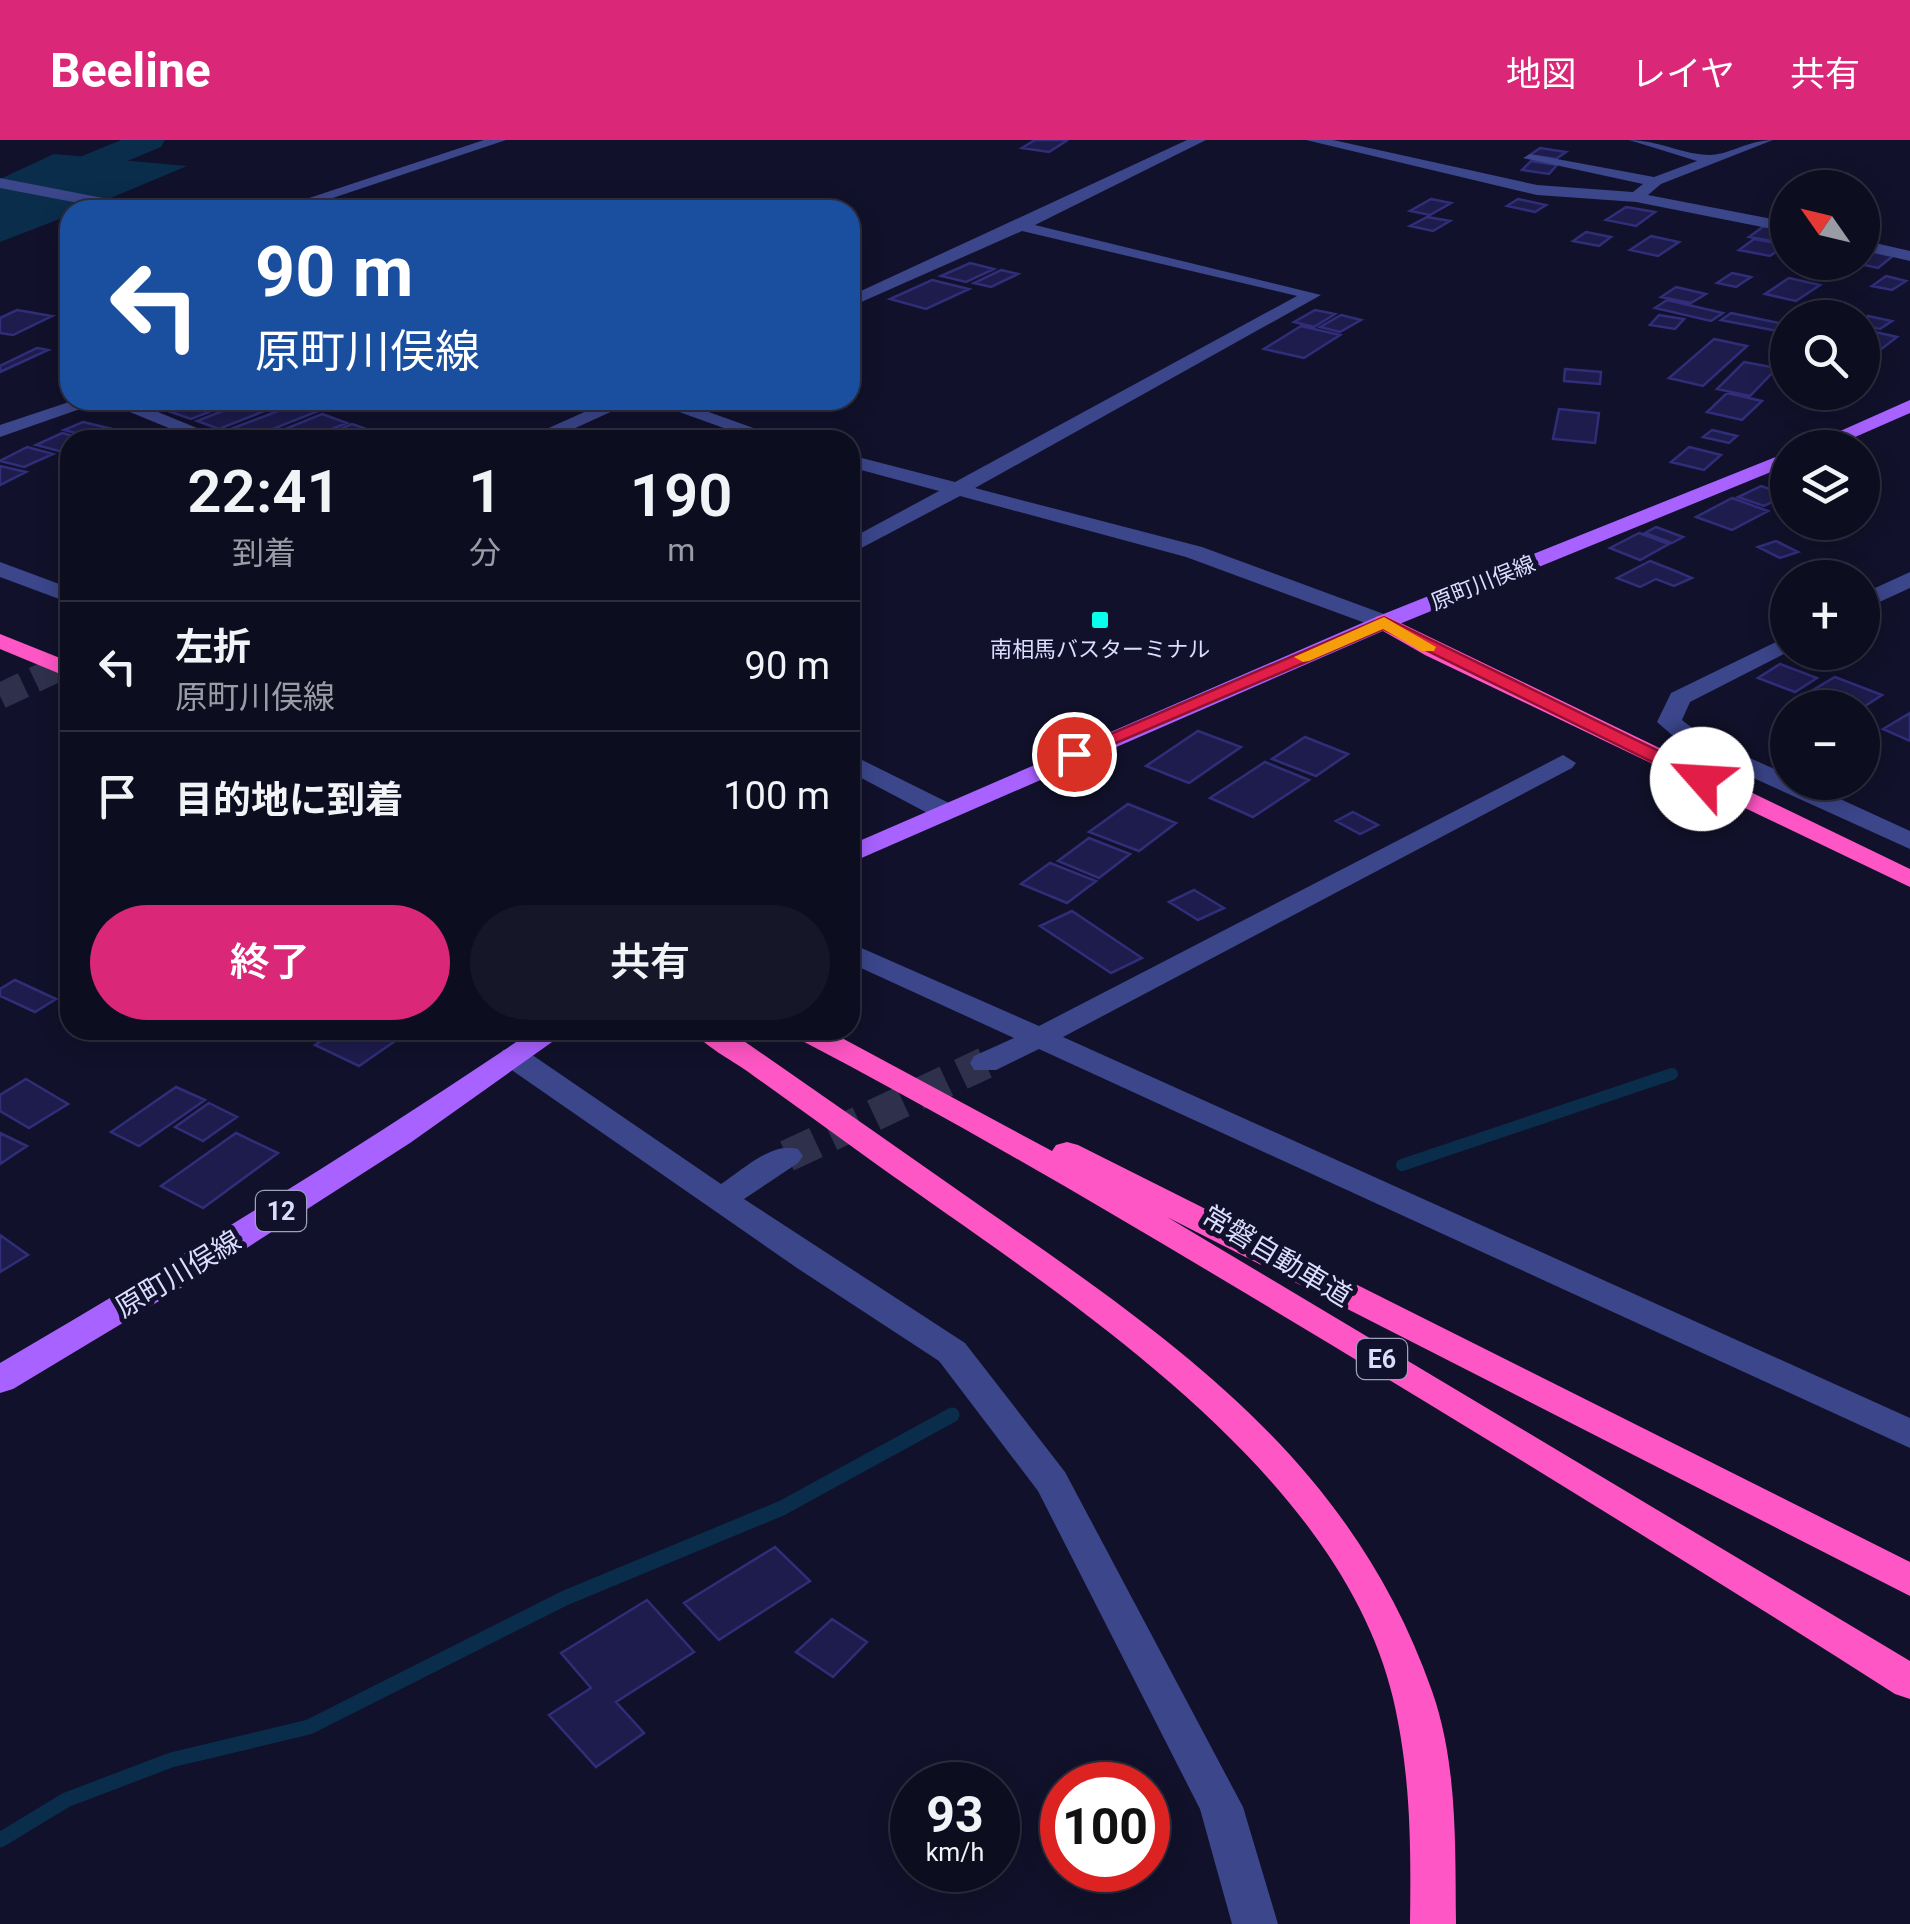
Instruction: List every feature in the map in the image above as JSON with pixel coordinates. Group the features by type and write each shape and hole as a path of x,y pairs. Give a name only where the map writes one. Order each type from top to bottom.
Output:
{"highway":[{"path":"1384,622 1450,644 1910,859"},
{"path":"1384,622 1433,650 1910,879"},
{"path":"0,641 60,668"},
{"path":"722,1040 1162,1353 1264,1445 1310,1495 1361,1570 1406,1671 1432,1785 1438,1864 1433,1924"},
{"name":"常磐自動車道","path":"823,1040 978,1121 1183,1240 1659,1524 1910,1682"},
{"path":"846,1052 1122,1178 1910,1580"}],"main road":[{"path":"1854,430 1910,406"},
{"name":"原町川俣線","path":"860,850 1384,622 1770,465"},
{"name":"原町川俣線","path":"0,1380 228,1246 539,1040"}],"street":[{"path":"312,200 499,140"},
{"path":"860,298 1200,140"},
{"path":"1313,140 1538,190 1636,196 1770,224"},
{"path":"1636,140 1712,160"},
{"path":"1636,196 1656,181 1766,140"},
{"path":"1530,158 1656,181"},
{"path":"0,184 86,200"},
{"path":"860,542 1312,295 1020,226"},
{"path":"1880,249 1910,256"},
{"path":"0,431 64,410"},
{"path":"138,410 190,430"},
{"path":"556,430 602,410"},
{"path":"686,410 748,430"},
{"path":"860,464 1194,552 1384,622"},
{"path":"0,569 60,592"},
{"path":"1880,595 1910,579"},
{"path":"1770,651 1680,698 1669,722 1696,743 1910,840"},
{"path":"984,1063 1039,1038 1563,763"},
{"path":"860,767 944,811"},
{"path":"860,957 1910,1434"},
{"path":"514,1057 720,1200 952,1352 1052,1482 1220,1807 1256,1924"},
{"path":"720,1200 787,1156"}],"water":[{"path":"54,154 187,166 106,200 60,200 60,219 0,242 0,179"}],"building":[{"path":"1035,140 1066,141 1049,152 1022,148"},
{"path":"1540,148 1566,152 1556,159 1530,155"},
{"path":"1531,161 1557,165 1549,174 1522,170"},
{"path":"1431,199 1451,203 1430,215 1410,211"},
{"path":"1518,199 1546,205 1535,212 1507,206"},
{"path":"1626,207 1655,212 1636,226 1606,220"},
{"path":"1427,217 1450,221 1433,231 1410,226"},
{"path":"1764,226 1770,227 1770,241 1749,237"},
{"path":"1586,232 1611,237 1599,246 1573,241"},
{"path":"1651,236 1679,242 1658,256 1630,250"},
{"path":"1754,239 1770,242 1770,256 1739,250"},
{"path":"1880,253 1893,256 1880,266"},
{"path":"970,263 994,269 966,282 941,276"},
{"path":"1001,270 1018,274 991,287 974,283"},
{"path":"1732,273 1751,277 1736,287 1717,283"},
{"path":"1886,276 1906,281 1892,290 1872,286"},
{"path":"932,280 969,289 926,309 890,299"},
{"path":"1786,280 1820,285 1798,300 1765,294"},
{"path":"1676,287 1706,294 1691,303 1661,297"},
{"path":"1667,300 1723,313 1711,321 1655,308"},
{"path":"17,310 52,316 13,335 0,333 0,318"},
{"path":"1315,310 1335,314 1314,327 1294,322"},
{"path":"1731,313 1770,321 1770,330 1721,320"},
{"path":"1341,315 1361,320 1340,332 1320,327"},
{"path":"1659,315 1684,319 1675,329 1650,325"},
{"path":"1880,318 1892,321 1880,329"},
{"path":"1301,326 1340,335 1304,358 1264,349"},
{"path":"1880,333 1897,337 1880,350"},
{"path":"1714,339 1747,346 1703,386 1669,378"},
{"path":"37,348 48,350 0,372 0,366"},
{"path":"1744,362 1770,367 1770,375 1750,396 1717,389"},
{"path":"1565,369 1601,372 1600,384 1564,381"},
{"path":"1727,393 1762,401 1742,420 1707,412"},
{"path":"1559,409 1599,413 1595,443 1553,439"},
{"path":"171,410 214,410 191,419"},
{"path":"225,410 267,410 219,429 197,421"},
{"path":"281,410 316,412 270,430 228,430"},
{"path":"322,414 347,423 329,430 283,430"},
{"path":"83,422 116,430 64,430"},
{"path":"352,424 369,430 338,430"},
{"path":"1712,430 1737,436 1729,443 1703,437"},
{"path":"60,434 60,451 36,445"},
{"path":"27,447 53,454 24,467 0,461"},
{"path":"1689,447 1721,455 1704,470 1671,462"},
{"path":"0,466 26,472 0,485"},
{"path":"1761,486 1770,489 1770,503 1764,506 1738,497"},
{"path":"1732,498 1768,511 1732,530 1696,517"},
{"path":"1656,527 1683,537 1672,543 1645,533"},
{"path":"1639,533 1669,544 1640,560 1610,548"},
{"path":"1776,541 1798,552 1780,558 1758,547"},
{"path":"1650,561 1692,578 1674,586 1656,579 1640,587 1617,578"},
{"path":"1771,670 1796,670 1817,678 1798,690 1790,690 1758,678"},
{"path":"1835,677 1869,690 1813,690"},
{"path":"1910,713 1910,741 1883,729"},
{"path":"1198,731 1241,747 1189,783 1146,766"},
{"path":"1305,737 1348,754 1316,776 1272,759"},
{"path":"1265,762 1309,780 1253,817 1210,798"},
{"path":"1128,804 1176,823 1139,851 1089,832"},
{"path":"1353,812 1378,825 1360,834 1336,821"},
{"path":"1089,838 1130,854 1099,878 1058,861"},
{"path":"1050,863 1096,881 1067,903 1021,884"},
{"path":"1194,890 1224,908 1198,920 1169,902"},
{"path":"1072,911 1142,958 1111,973 1040,926"},
{"path":"15,980 56,999 35,1012 0,996 0,989"},
{"path":"322,1040 396,1040 359,1066 315,1045"},
{"path":"26,1079 68,1104 29,1128 0,1111 0,1095"},
{"path":"176,1087 205,1100 139,1146 111,1132"},
{"path":"209,1103 237,1117 203,1141 175,1127"},
{"path":"0,1133 27,1146 0,1164"},
{"path":"236,1133 278,1153 203,1208 161,1186"},
{"path":"0,1235 28,1255 0,1272"},
{"path":"775,1547 810,1581 719,1640 684,1603"},
{"path":"647,1600 694,1652 616,1702 644,1733 596,1767 549,1715 591,1688 561,1653"},
{"path":"832,1619 867,1642 833,1677 796,1652"}],"waterway":[{"path":"0,203 149,140"},
{"path":"1402,1165 1672,1074"},
{"path":"0,1840 66,1800 171,1760 309,1727 565,1598 782,1508 952,1415"}],"tunnel":[{"path":"0,696 60,668"},
{"path":"787,1156 985,1063"}],"slow traffic":[{"path":"1303,657 1384,622 1427,647"}],"place":[{"name":"南相馬バスターミナル","path":"1100,620"}],"route":[{"path":"1074,754 1384,622 1433,650 1702,779"}]}
